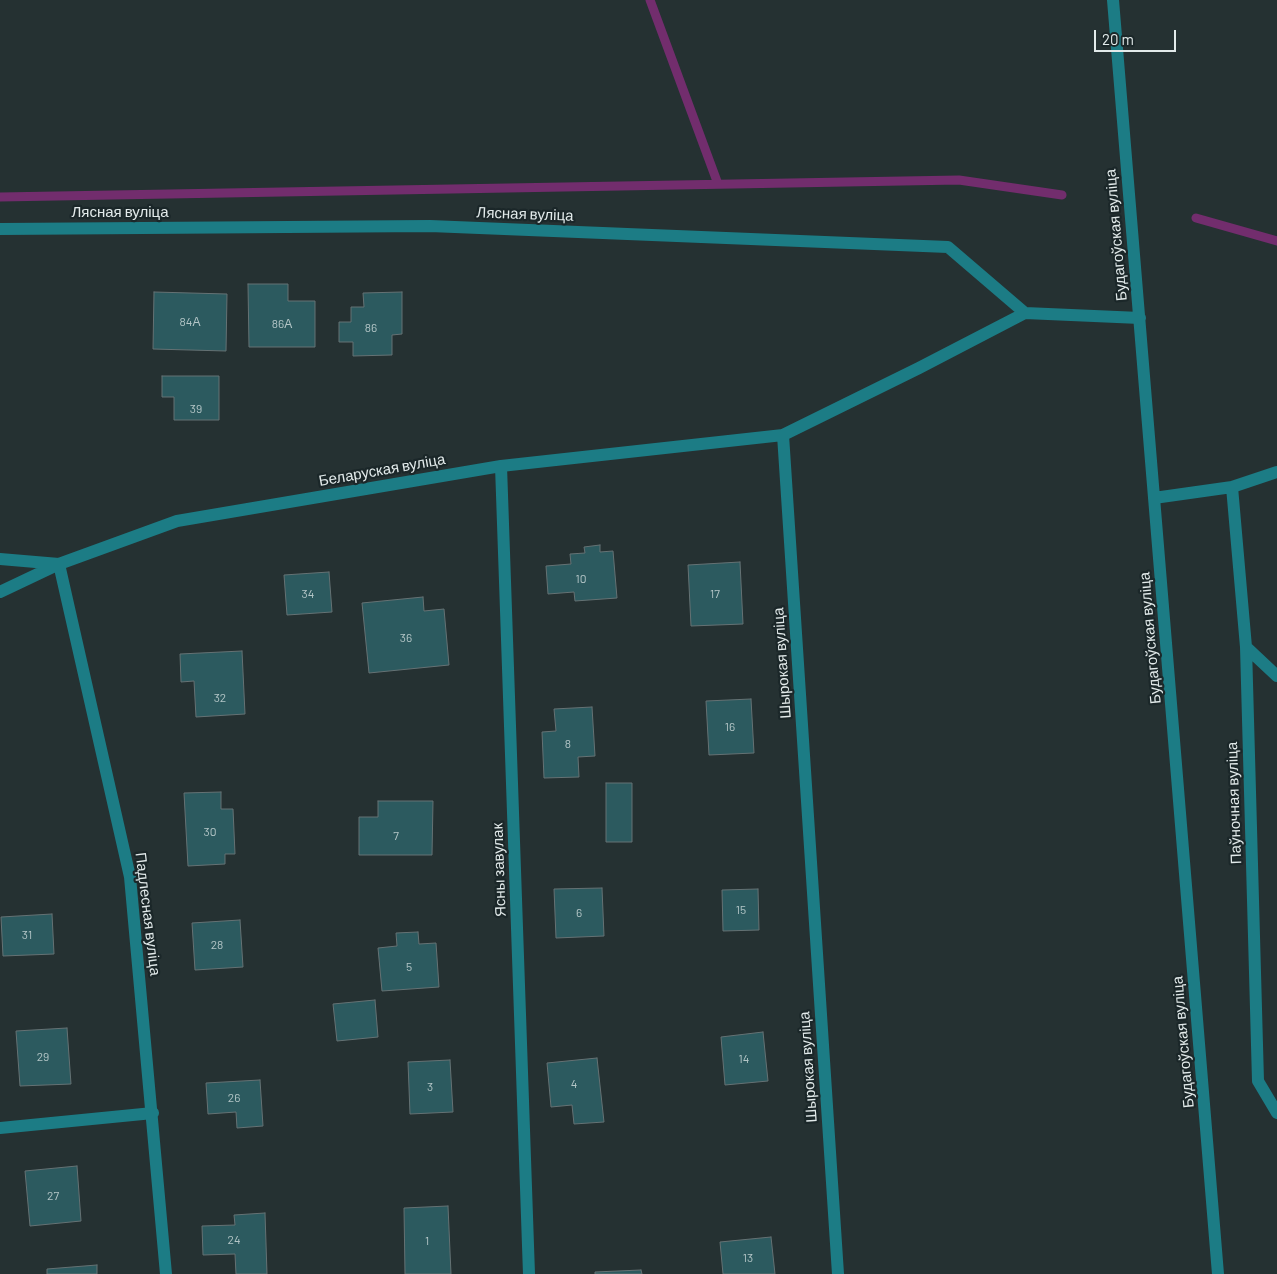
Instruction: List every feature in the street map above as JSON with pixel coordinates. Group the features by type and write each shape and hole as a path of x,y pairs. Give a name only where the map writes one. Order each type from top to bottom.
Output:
{"street":[{"name":"Будагоўская вуліца","path":"1114,0 1218,1274"},
{"name":"Лясная вуліца","path":"0,229 430,226 948,247 1024,313"},
{"path":"783,435 919,368 1024,313 1140,318"},
{"name":"Беларуская вуліца","path":"0,592 59,564 177,521 501,466 783,435"},
{"name":"Шырокая вуліца","path":"783,435 838,1274"},
{"name":"Ясны завулак","path":"501,466 529,1274"},
{"path":"1154,498 1232,487 1277,472"},
{"name":"Паўночная вуліца","path":"1232,487 1246,648 1258,1081 1277,1113"},
{"path":"0,559 59,564"},
{"name":"Падлесная вуліца","path":"59,564 130,877 153,1113 166,1274"},
{"path":"1246,648 1277,676"},
{"path":"0,1128 153,1113"}],"building":[{"path":"248,284 288,284 288,301 315,301 315,347 249,347"},
{"path":"154,292 227,294 226,351 153,349"},
{"path":"402,292 402,334 392,335 392,355 353,356 353,342 339,342 339,322 351,322 351,307 364,307 363,293"},
{"path":"162,376 219,376 219,420 174,420 174,397 162,397"},
{"path":"600,545 600,552 613,551 617,598 575,601 574,592 548,594 546,566 571,564 570,554 585,553 584,547"},
{"path":"740,562 743,624 691,626 688,565"},
{"path":"329,572 332,612 287,615 284,575"},
{"path":"423,597 424,611 444,609 449,665 369,673 362,603"},
{"path":"242,651 245,714 196,717 194,681 181,682 180,654"},
{"path":"751,699 754,753 709,755 706,701"},
{"path":"592,707 595,756 578,757 579,777 544,778 542,732 556,731 554,709"},
{"path":"606,783 632,783 632,842 606,842"},
{"path":"221,792 221,809 233,809 235,854 225,854 225,864 188,866 184,793"},
{"path":"378,801 433,801 432,855 359,855 359,817 378,817"},
{"path":"602,888 604,936 556,938 554,889"},
{"path":"758,889 759,930 723,931 722,890"},
{"path":"52,914 54,954 3,956 1,917"},
{"path":"240,920 243,967 195,970 192,923"},
{"path":"418,932 419,944 436,943 439,987 382,991 378,948 397,946 396,933"},
{"path":"375,1000 378,1037 337,1041 333,1004"},
{"path":"67,1028 71,1084 20,1086 16,1031"},
{"path":"763,1032 768,1081 725,1085 721,1037"},
{"path":"597,1058 604,1122 574,1124 572,1105 551,1107 547,1063"},
{"path":"450,1060 453,1112 410,1114 408,1062"},
{"path":"260,1080 263,1126 237,1128 236,1112 208,1114 206,1083"},
{"path":"77,1166 81,1221 30,1226 25,1171"},
{"path":"448,1206 451,1274 405,1274 404,1208"},
{"path":"265,1213 267,1274 236,1274 235,1254 203,1255 202,1226 235,1225 234,1215"},
{"path":"771,1237 775,1274 723,1274 720,1242"},
{"path":"97,1265 97,1274 47,1274 47,1269"},
{"path":"641,1270 642,1274 595,1274 595,1272"}],"waterway":[{"path":"650,0 718,184"},
{"path":"0,197 959,180 1062,195"},
{"path":"1196,218 1277,241"}]}
